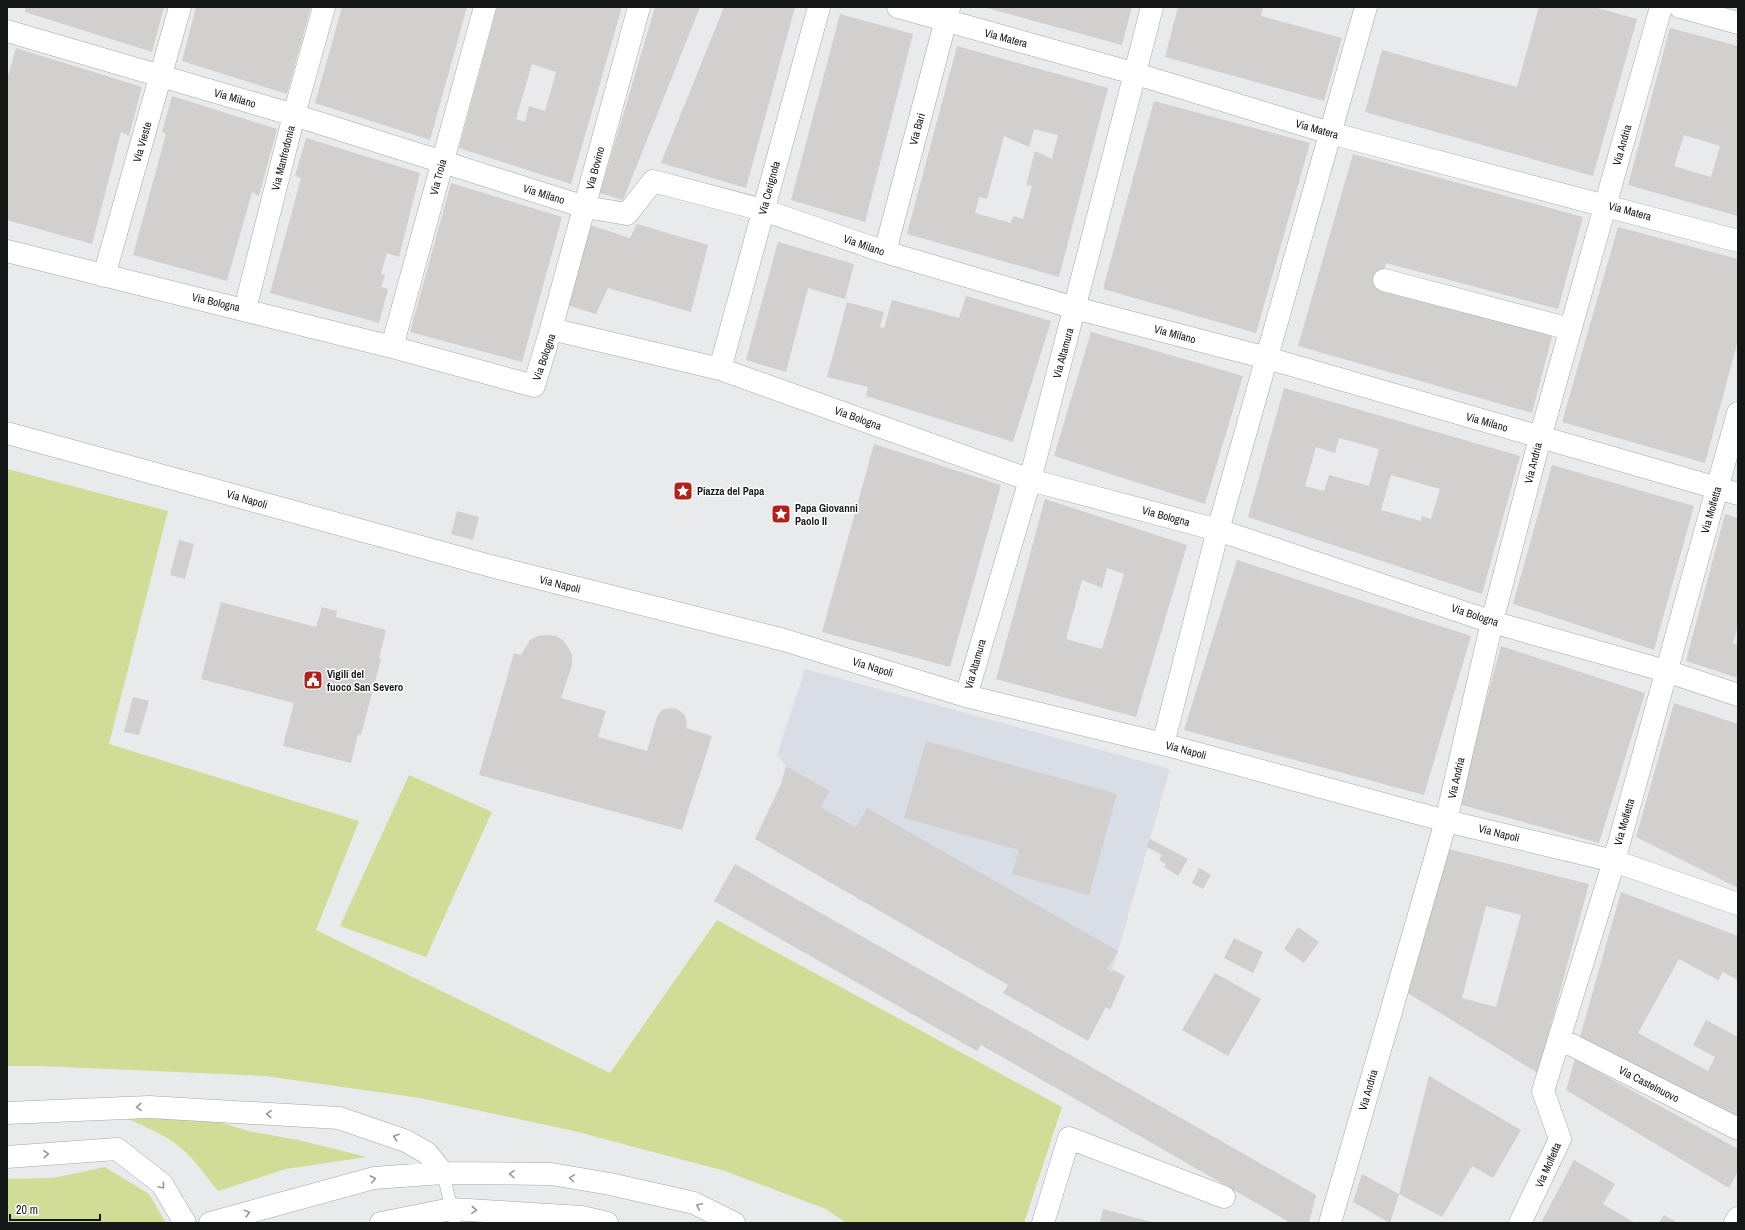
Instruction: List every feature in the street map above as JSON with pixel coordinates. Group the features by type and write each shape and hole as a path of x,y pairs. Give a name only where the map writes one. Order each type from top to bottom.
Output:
{"street":[{"name":"Via Vieste","path":"104,276 180,7"},
{"name":"Via Manfredonia","path":"245,309 294,115 324,7"},
{"name":"Via Troia","path":"392,347 485,7"},
{"name":"Via Bovino","path":"551,329 639,7"},
{"name":"Via Cerignola","path":"720,369 819,7"},
{"name":"Via Matera","path":"898,7 947,14 1330,133 1738,241"},
{"name":"Via Altamura","path":"966,696 1030,480 1075,308 1133,73 1152,7"},
{"path":"1163,744 1218,530 1366,7"},
{"name":"Via Andria","path":"1330,1223 1446,821 1492,622 1540,438 1661,7"},
{"path":"1680,7 1738,23"},
{"name":"Via Bari","path":"885,252 947,14"},
{"name":"Via Milano","path":"7,30 294,115 585,207 627,214 653,181 763,210 885,252 1075,308 1267,358 1738,494"},
{"name":"Via Bologna","path":"7,251 104,276 245,309 534,386 551,329 720,369 1030,480 1218,530 1492,622 1666,671 1738,695"},
{"path":"1384,280 1570,329"},
{"name":"Via Molfetta","path":"1520,1223 1560,1139 1543,1091 1614,861 1738,413"},
{"name":"Via Napoli","path":"7,433 487,565 784,640 966,696 1163,744 1446,821 1614,861 1738,904"},
{"name":"Via Castelnuovo","path":"1560,1039 1738,1129"},
{"path":"8,1112 149,1107 339,1118 406,1141 427,1153 442,1173"},
{"path":"1043,1223 1069,1138 1224,1197"},
{"path":"7,1157 117,1149 162,1184 185,1223"},
{"path":"210,1223 374,1178 442,1173 551,1174 610,1184 694,1203 734,1223"},
{"path":"381,1223 453,1216 582,1217 607,1223"},
{"path":"1735,1223 1738,1218"}],"lane":[{"path":"442,1173 453,1216"}],"shaded area":[{"path":"805,669 1170,769 1112,972 821,807 830,791 786,766 777,755"}],"green space":[{"path":"7,469 168,511 109,744 359,821 316,930 610,1073 717,920 1062,1107 1024,1223 846,1223 826,1209 725,1171 574,1131 420,1098 265,1076 40,1066 7,1066"},
{"path":"409,775 492,812 426,957 340,926"},
{"path":"197,1115 248,1131 298,1140 367,1157 286,1169 218,1191 184,1150 142,1125 123,1118"},
{"path":"105,1167 149,1194 166,1223 7,1223 7,1179 53,1178"}],"building":[{"path":"26,7 164,7 152,52 25,12"},
{"path":"196,7 311,7 287,94 182,61"},
{"path":"342,7 467,7 430,140 315,103"},
{"path":"497,7 622,7 571,184 459,148","holes":["532,64 556,72 545,111 529,106 525,122 516,119"]},
{"path":"655,7 700,7 623,200 600,193"},
{"path":"724,7 795,7 746,188 661,163"},
{"path":"983,7 1132,7 1122,45"},
{"path":"1178,7 1263,7 1261,16 1342,38 1324,101 1165,57"},
{"path":"1539,7 1594,7 1637,19 1593,176 1365,112 1382,50 1517,87"},
{"path":"840,14 913,34 865,222 791,200"},
{"path":"1670,28 1738,46 1738,216 1628,185","holes":["1684,135 1720,146 1711,177 1674,166"]},
{"path":"957,46 1108,88 1059,277 907,234","holes":["1034,129 1058,135 1052,159 1035,151 1026,185 1032,186 1023,219 1013,216 1011,223 975,213 979,197 987,199 1004,136 1029,147"]},
{"path":"16,48 142,87 129,136 121,132 92,244 7,220 7,80"},
{"path":"172,96 277,129 259,196 252,192 227,281 133,255 166,134 162,132"},
{"path":"1154,101 1310,143 1256,333 1103,289"},
{"path":"306,138 420,173 399,257 387,253 381,274 385,275 381,287 388,289 379,323 270,293 301,178 295,176"},
{"path":"1353,154 1583,217 1558,309 1386,263 1380,287 1553,333 1532,413 1298,346"},
{"path":"451,183 562,217 522,362 410,332"},
{"path":"637,224 708,245 691,312 608,288 596,314 566,305 590,225 630,238"},
{"path":"1618,227 1738,259 1738,340 1705,463 1562,422"},
{"path":"778,242 854,264 845,299 808,288 786,372 746,360"},
{"path":"966,296 1051,321 1013,442 866,396 868,387 827,377 847,302 884,312 880,327 884,328 892,300 959,318"},
{"path":"1091,332 1243,376 1205,504 1054,456"},
{"path":"1284,388 1520,456 1482,594 1248,517","holes":["1339,438 1379,449 1369,486 1329,475 1324,491 1305,486 1316,447 1335,453","1391,475 1440,489 1431,519 1422,516 1421,521 1381,510"]},
{"path":"874,444 1001,485 950,667 822,632"},
{"path":"1552,465 1694,506 1654,650 1513,604"},
{"path":"1045,499 1187,545 1136,717 996,679","holes":["1107,568 1124,574 1102,649 1066,639 1082,580 1102,588"]},
{"path":"457,511 479,517 473,540 451,534"},
{"path":"1725,514 1738,518 1738,625 1733,643 1738,645 1738,678 1686,661"},
{"path":"179,540 194,544 185,579 170,575"},
{"path":"1237,560 1471,636 1424,795 1184,730"},
{"name":"Vigili del fuoco San Severo","path":"221,602 316,627 322,607 337,611 336,617 386,630 379,658 381,659 361,735 358,734 351,763 283,746 294,703 201,679"},
{"path":"538,636 556,636 564,641 572,654 572,665 561,698 606,711 598,737 647,751 657,717 662,710 670,708 677,709 684,714 687,722 686,728 712,736 682,830 479,775 514,653 521,655 530,640"},
{"path":"1501,646 1645,693 1599,843 1458,804"},
{"path":"133,697 149,701 139,735 124,732"},
{"path":"1674,703 1738,724 1738,888 1636,837"},
{"path":"926,741 1117,794 1089,895 1012,874 1019,850 904,818"},
{"path":"786,766 830,791 821,807 856,827 867,808 1118,951 1107,969 1112,972 1113,970 1125,976 1110,1010 1106,1007 1088,1041 1003,993 1008,985 755,839 781,784"},
{"path":"1150,839 1188,859 1178,876 1164,867 1166,864 1159,860 1162,855 1147,847"},
{"path":"1445,848 1589,884 1538,1073 1406,992","holes":["1486,906 1521,915 1496,1007 1462,998"]},
{"path":"735,864 1316,1195 1309,1223 1291,1223 981,1045 977,1051 714,901"},
{"path":"1199,868 1211,875 1203,889 1192,883"},
{"path":"1621,892 1738,936 1738,980 1723,972 1718,980 1679,959 1638,1033 1708,1071 1715,1057 1693,1045 1706,1020 1738,1037 1738,1122 1580,1037"},
{"path":"1298,927 1319,942 1304,963 1284,949"},
{"path":"1234,938 1263,952 1253,973 1224,958"},
{"path":"1215,973 1261,999 1228,1056 1182,1030"},
{"path":"1575,1059 1738,1149 1738,1171 1729,1188 1566,1090"},
{"path":"1429,1076 1521,1130 1493,1178 1472,1166 1442,1217 1399,1194"},
{"path":"1574,1160 1615,1184 1603,1204 1635,1223 1541,1223"},
{"path":"1362,1174 1399,1194 1390,1223 1353,1202"},
{"path":"1103,1209 1155,1223 1100,1223"},
{"path":"1664,1215 1678,1223 1659,1223"}],"place":[{"name":"Piazza del Papa","path":"683,491"},
{"name":"Papa Giovanni Paolo II","path":"781,514"},
{"name":"Vigili del fuoco San Severo","path":"313,680"}]}
